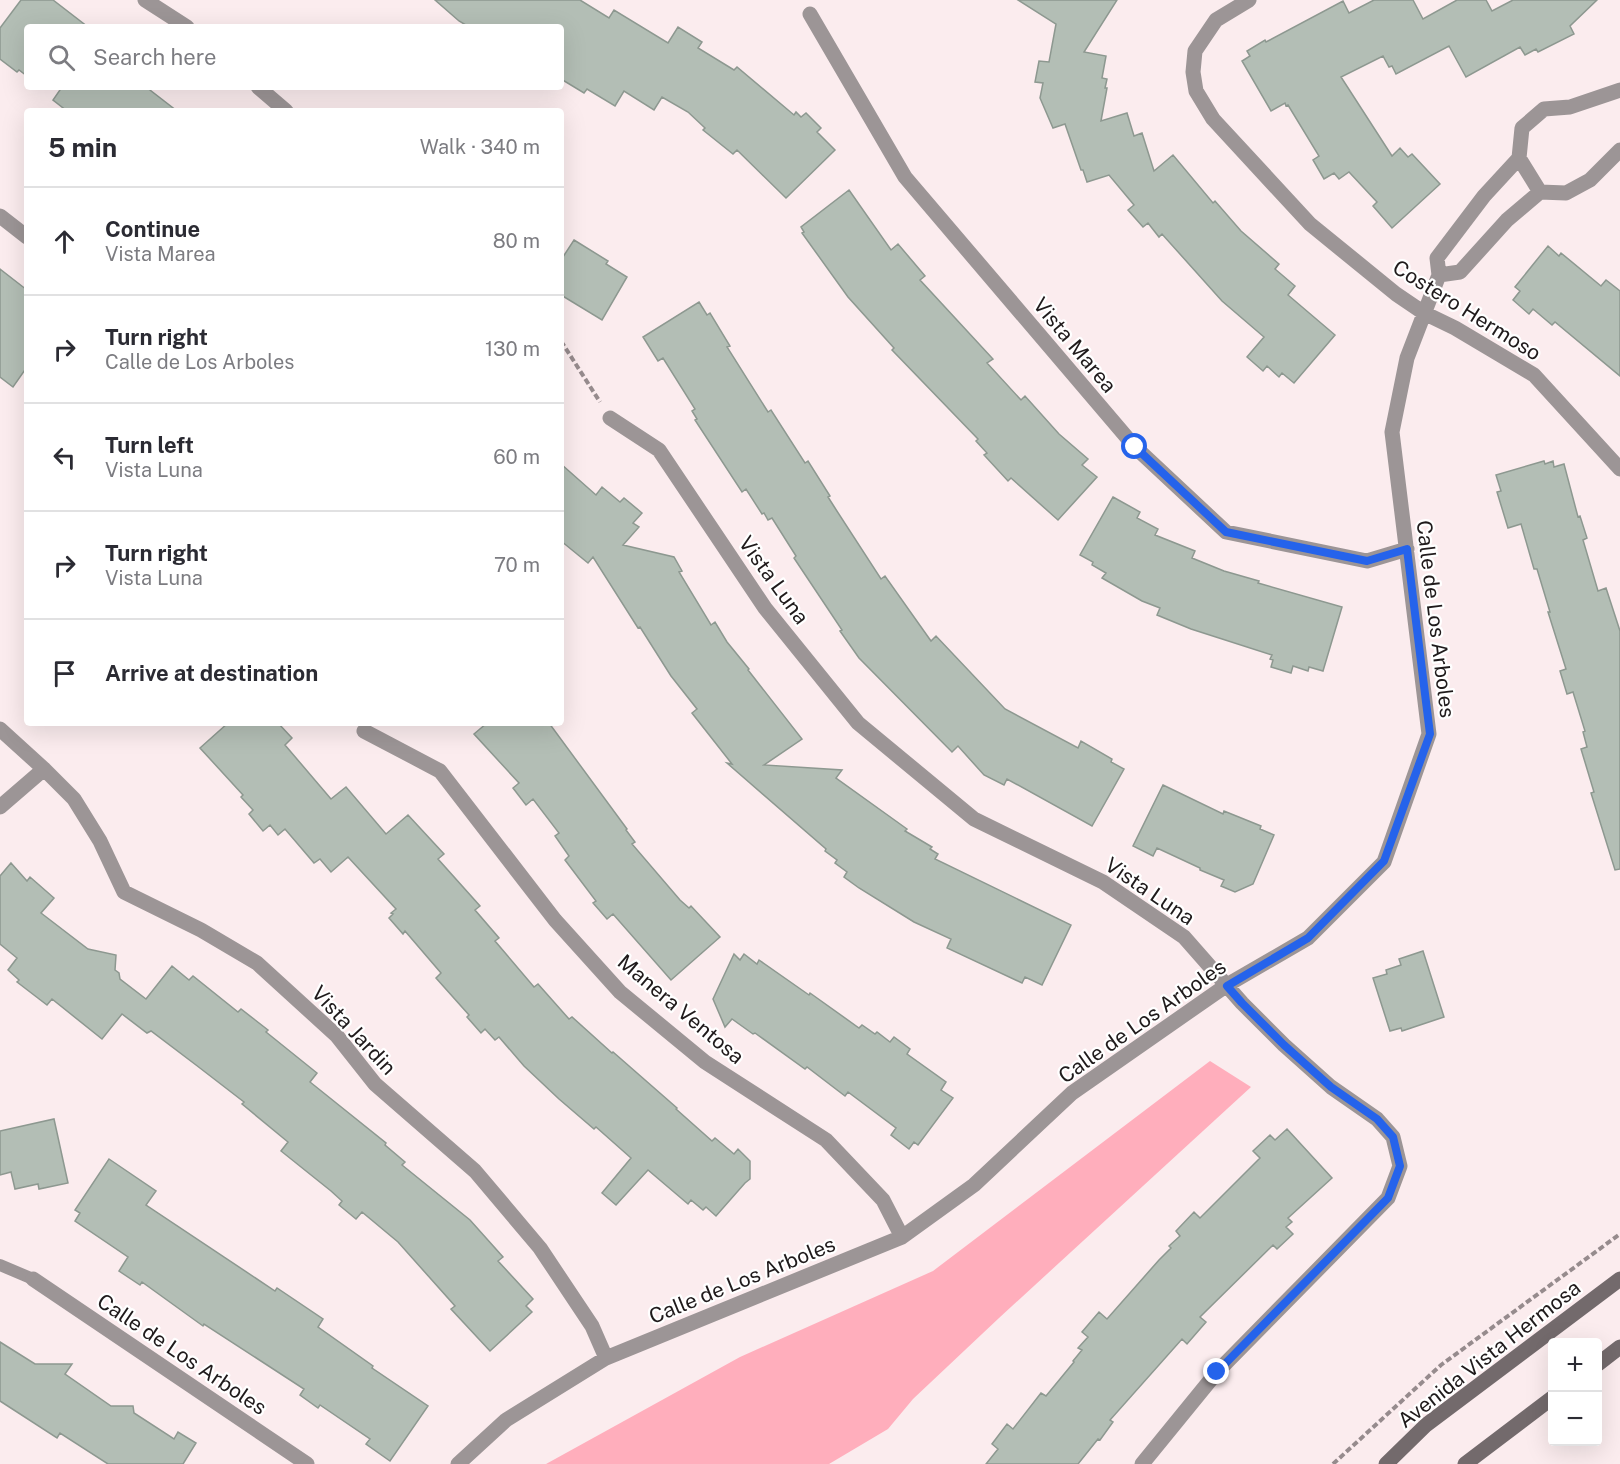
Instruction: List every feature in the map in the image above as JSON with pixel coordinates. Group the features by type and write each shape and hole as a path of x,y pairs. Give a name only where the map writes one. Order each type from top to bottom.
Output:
{"main road":[{"name":"Avenida Vista Hermosa","path":"1386,1464 1426,1425 1620,1279"},
{"path":"1602,1361 1620,1347"},
{"path":"1465,1464 1548,1401"}],"street":[{"path":"145,0 182,24"},
{"name":"Costero Hermoso","path":"1249,0 1216,20 1195,51 1193,72 1196,91 1213,119 1310,224 1396,294 1534,375 1620,470"},
{"name":"Vista Marea","path":"810,14 905,177 1135,447 1226,532 1367,561 1407,549"},
{"path":"262,90 282,108"},
{"path":"1620,90 1570,108 1544,109 1522,128 1519,158 1484,196 1437,258 1439,275 1460,272 1507,220 1540,192 1566,193 1590,180 1620,150"},
{"path":"1519,158 1540,192"},
{"path":"0,216 24,235"},
{"name":"Calle de Los Arboles","path":"458,1464 506,1420 606,1358 902,1237 974,1185 1072,1093 1227,986 1308,938 1384,861 1430,734 1392,432 1407,358 1439,275"},
{"name":"Vista Luna","path":"610,418 659,450 765,608 858,723 974,819 1102,882 1184,937 1242,1003 1284,1045 1331,1087 1377,1119 1393,1137 1400,1166 1388,1198 1217,1372 1142,1464"},
{"name":"Vista Jardin","path":"0,729 74,799 100,841 124,892 201,930 257,963 337,1036 375,1084 476,1171 540,1248 592,1326 606,1358"},
{"name":"Manera Ventosa","path":"364,731 440,771 555,920 620,992 705,1062 826,1140 883,1200 902,1237"},
{"path":"0,807 44,769"},
{"name":"Calle de Los Arboles","path":"33,1279 308,1464"}],"lane":[{"path":"0,1265 33,1279"}],"path":[{"path":"564,345 610,418"},
{"path":"1334,1464 1441,1365 1620,1234"}],"shaded area":[{"path":"1210,1061 1251,1087 913,1399 888,1429 829,1464 546,1464 740,1357 933,1271"}],"building":[{"path":"21,0 53,0 84,24 24,24 24,74 19,70 17,72 0,59 0,28"},
{"path":"435,0 580,0 609,18 614,10 668,43 678,27 702,42 698,48 734,70 737,67 794,115 796,112 801,117 806,113 821,128 817,132 835,150 786,198 737,150 733,154 703,130 705,128 688,112 662,97 654,110 624,91 615,106 587,89 584,93 564,81 564,24 464,24"},
{"path":"1018,0 1117,0 1084,52 1106,56 1102,78 1107,79 1105,88 1107,88 1101,121 1127,113 1134,136 1142,133 1154,171 1173,155 1213,203 1215,201 1241,231 1279,264 1275,269 1295,286 1288,295 1335,335 1294,383 1282,373 1279,377 1267,366 1263,371 1247,357 1264,337 1222,301 1162,234 1159,237 1148,223 1143,227 1128,210 1134,205 1109,175 1087,182 1065,124 1053,128 1040,98 1043,83 1035,82 1039,61 1049,62 1056,24"},
{"path":"1374,0 1413,0 1423,19 1457,0 1486,0 1492,11 1513,0 1597,0 1570,26 1574,34 1538,52 1536,49 1525,55 1520,47 1466,77 1449,46 1396,74 1383,56 1341,77 1392,156 1400,148 1408,157 1412,154 1440,184 1392,228 1373,206 1377,202 1349,172 1339,179 1334,173 1324,179 1313,160 1319,156 1288,105 1286,106 1285,103 1271,111 1242,61 1250,56 1247,51 1265,40 1266,42 1343,1 1349,13"},
{"path":"60,90 150,90 173,108 63,108 53,100"},
{"path":"849,190 891,250 898,244 925,276 920,280 993,359 987,363 1021,400 1025,396 1059,434 1088,459 1082,465 1097,477 1058,520 1011,478 1008,481 984,455 987,453 976,441 978,439 892,350 894,348 848,297 802,233 804,232 801,227"},
{"path":"574,240 608,261 606,264 627,277 602,320 564,297 564,255"},
{"path":"1548,246 1559,256 1561,253 1601,286 1606,280 1620,291 1620,376 1555,322 1552,325 1533,309 1529,314 1513,300 1520,291 1515,287"},
{"path":"0,269 24,288 24,371 13,387 0,377"},
{"path":"699,302 707,315 710,313 730,346 727,347 768,412 771,410 805,463 808,461 830,496 828,497 881,579 885,576 931,641 936,636 1005,709 1078,748 1081,741 1112,759 1111,762 1124,769 1092,826 1007,779 1004,785 984,775 958,746 952,752 859,658 794,558 796,556 772,518 768,520 764,513 762,514 746,489 742,492 695,420 697,419 692,411 695,409 663,358 658,361 643,337"},
{"path":"1544,461 1545,464 1553,461 1554,467 1564,464 1578,517 1580,516 1587,538 1583,540 1598,591 1606,588 1620,631 1620,869 1615,870 1591,793 1594,792 1581,749 1587,747 1583,732 1585,731 1573,692 1567,694 1560,671 1566,669 1537,569 1534,569 1521,524 1508,528 1497,492 1501,491 1496,475"},
{"path":"564,467 596,495 602,487 620,502 624,498 642,513 633,523 639,527 623,545 674,557 682,571 679,572 711,625 715,622 727,642 802,739 764,765 842,770 836,778 907,829 905,831 932,847 930,849 938,854 935,859 1071,925 1042,985 1025,977 1022,983 947,948 951,939 914,922 844,877 847,872 835,863 837,860 825,851 826,849 727,763 732,764 692,713 697,709 671,676 640,627 638,628 593,557 588,563 564,543"},
{"path":"1113,497 1140,512 1137,518 1158,529 1155,535 1195,551 1192,558 1224,571 1259,581 1258,583 1342,607 1323,671 1309,667 1308,671 1293,666 1291,673 1271,667 1272,655 1191,629 1157,615 1160,608 1142,601 1102,578 1106,573 1080,555"},
{"path":"225,726 281,726 292,738 285,745 331,799 346,787 386,834 408,815 444,854 438,859 480,906 475,910 499,938 495,941 534,987 538,984 569,1019 572,1017 712,1141 715,1138 734,1154 738,1149 750,1161 750,1179 716,1216 706,1207 703,1210 691,1200 688,1204 648,1170 616,1205 602,1193 631,1158 559,1099 524,1066 499,1037 495,1040 485,1029 481,1033 467,1017 469,1015 436,978 441,973 405,931 403,934 389,918 396,909 348,857 331,872 320,859 314,863 285,829 278,835 270,825 263,831 249,814 253,810 241,797 243,795 200,748"},
{"path":"483,726 551,726 627,829 635,842 632,844 680,900 689,908 691,906 720,937 671,980 613,914 607,919 593,903 596,901 565,860 569,856 555,836 559,833 533,799 526,805 513,788 519,783 474,734"},
{"path":"1163,785 1223,814 1224,811 1261,826 1260,829 1274,835 1253,884 1235,892 1221,886 1224,880 1157,848 1153,856 1133,846"},
{"path":"11,863 27,881 30,877 54,898 41,913 88,949 116,955 115,970 119,973 120,979 146,999 172,966 189,980 193,976 238,1012 241,1009 268,1030 266,1032 317,1073 310,1082 386,1143 385,1145 405,1162 402,1165 470,1220 503,1257 498,1261 533,1299 526,1306 532,1312 490,1351 451,1309 455,1306 398,1242 362,1212 356,1219 339,1205 342,1201 281,1151 288,1142 242,1104 244,1102 151,1031 147,1033 122,1014 102,1039 52,999 47,1005 17,982 19,980 8,970 17,958 0,944 0,876"},
{"path":"1423,951 1444,1017 1402,1031 1401,1028 1390,1031 1373,978 1387,974 1386,970 1401,965 1399,959"},
{"path":"734,954 740,960 744,954 757,964 759,960 859,1028 862,1025 875,1034 877,1032 890,1042 894,1037 910,1049 907,1054 946,1082 941,1090 953,1098 918,1145 914,1142 909,1149 891,1135 896,1128 848,1092 845,1096 807,1067 805,1069 755,1033 753,1034 732,1019 725,1027 713,999"},
{"path":"54,1119 68,1183 39,1189 38,1184 15,1189 11,1172 0,1175 0,1131"},
{"path":"1287,1129 1332,1178 1288,1218 1292,1222 1286,1227 1293,1234 1277,1249 1273,1245 1200,1317 1206,1322 1187,1344 1182,1339 1110,1420 1113,1422 1100,1440 1098,1439 1078,1464 986,1464 998,1449 992,1444 1007,1424 1013,1429 1041,1393 1046,1396 1074,1362 1082,1350 1078,1348 1088,1337 1082,1332 1099,1312 1107,1319 1171,1248 1169,1246 1180,1236 1176,1231 1194,1212 1200,1218 1260,1158 1253,1151 1270,1135 1275,1140"},
{"path":"109,1159 156,1191 146,1205 275,1291 277,1288 323,1319 318,1327 373,1366 372,1368 428,1406 390,1461 366,1444 370,1439 320,1405 318,1408 300,1395 304,1389 204,1324 203,1326 142,1282 140,1285 119,1271 128,1257 75,1221 80,1213 75,1210"},
{"path":"0,1342 35,1364 72,1364 65,1374 111,1406 133,1406 134,1413 174,1439 178,1432 196,1443 183,1464 108,1464 60,1433 57,1438 0,1401"}],"route":[{"path":"1135,447 1226,532 1367,561 1407,549 1430,734 1384,861 1308,938 1227,986 1284,1045 1331,1087 1377,1119 1393,1137 1400,1166 1388,1198 1217,1372"}]}
